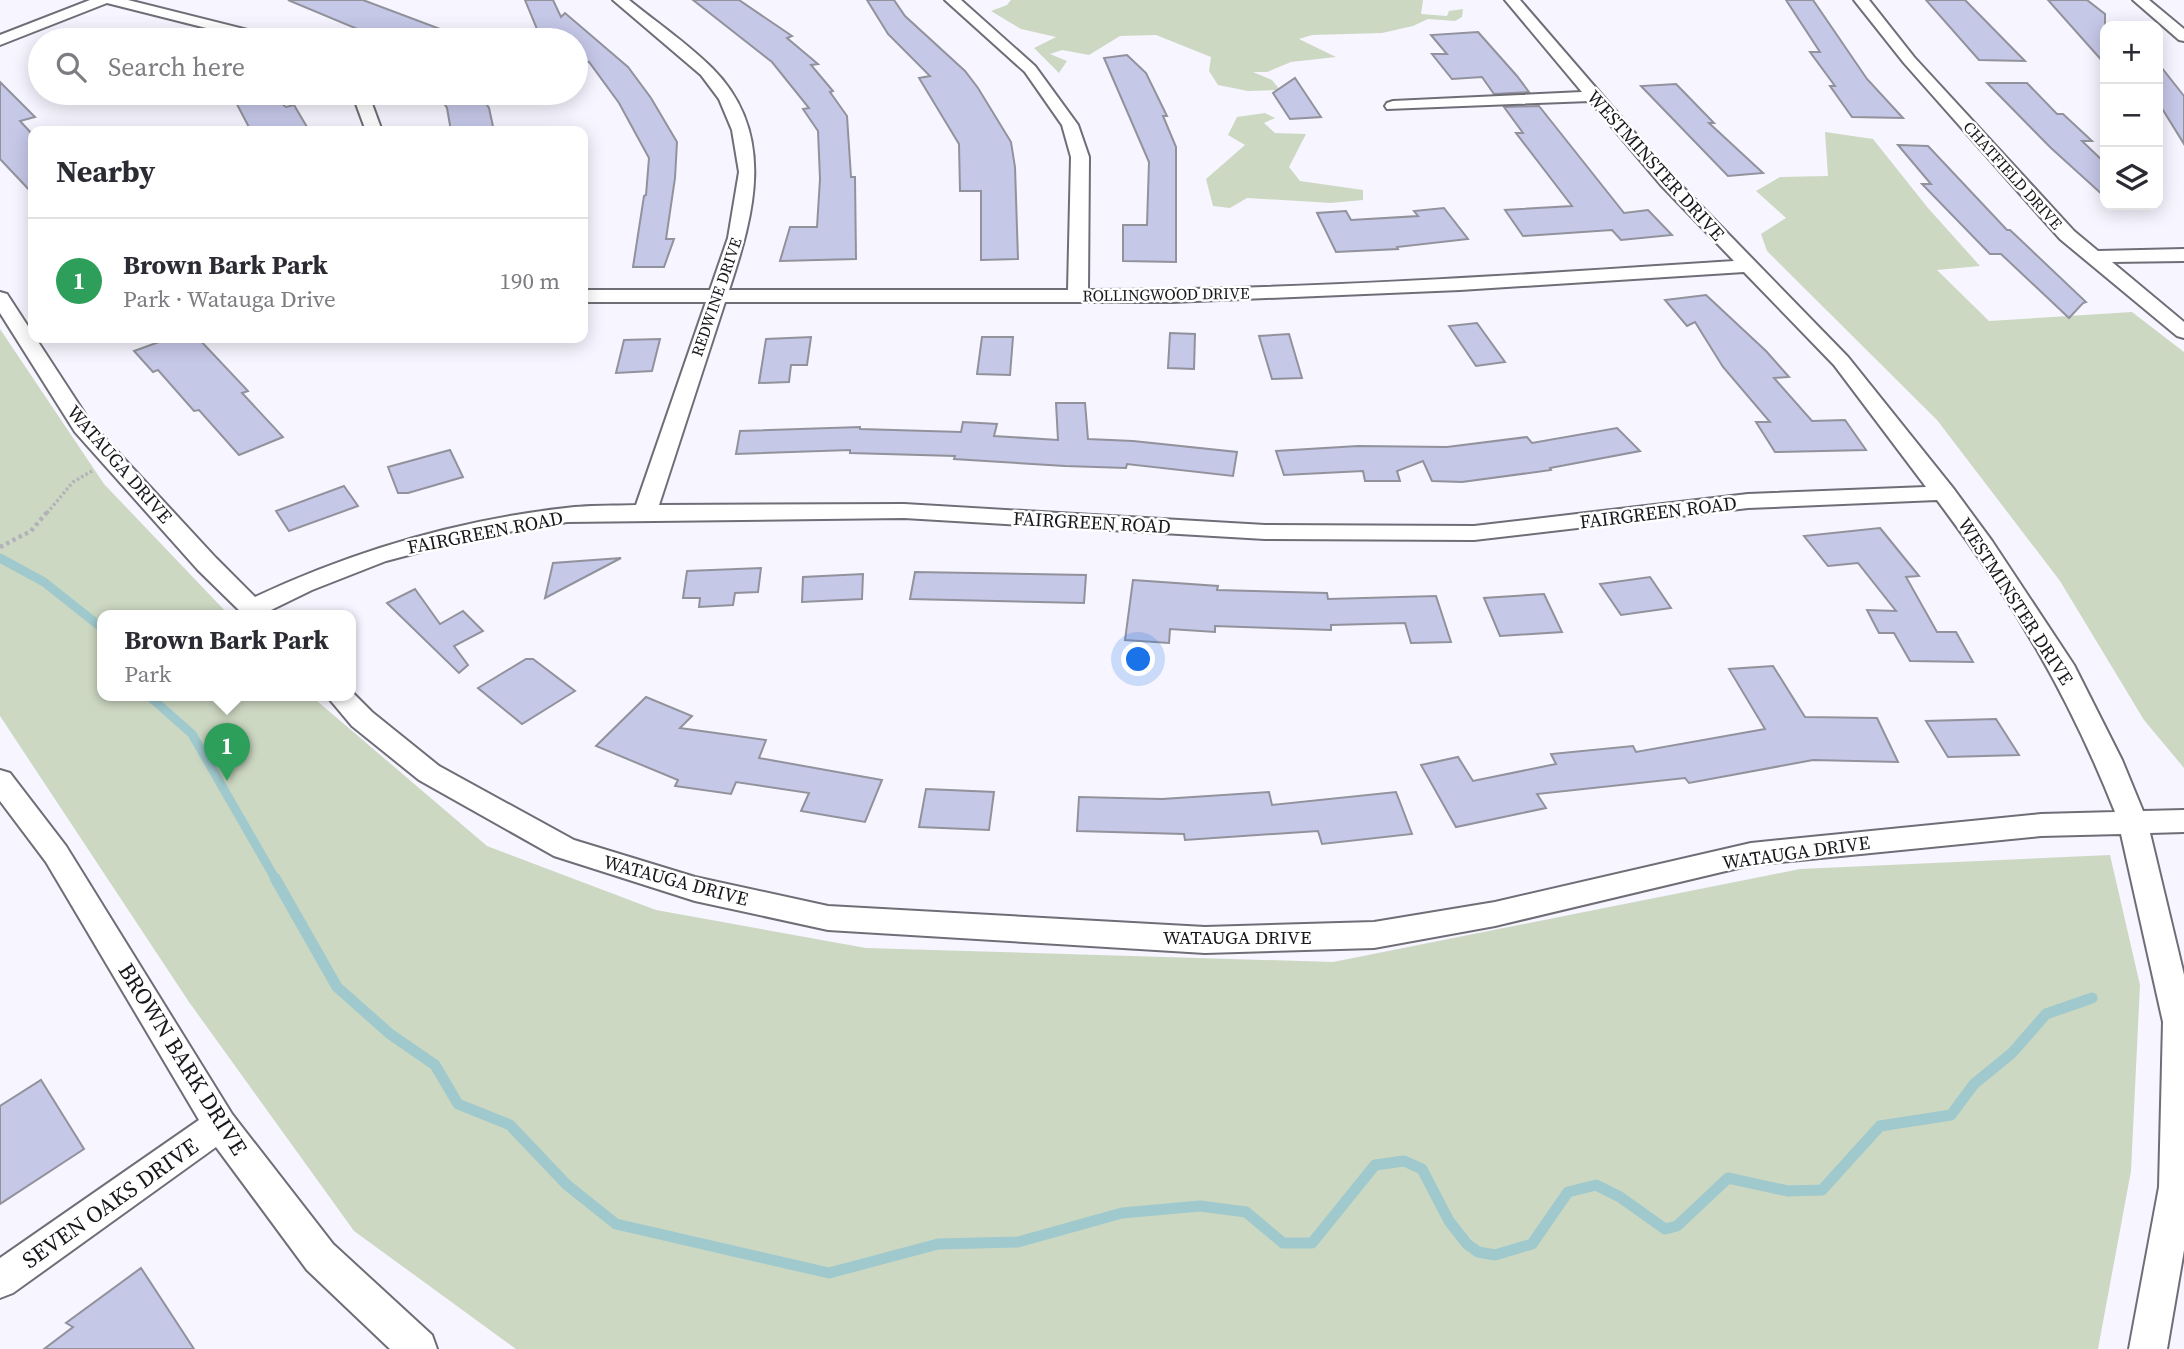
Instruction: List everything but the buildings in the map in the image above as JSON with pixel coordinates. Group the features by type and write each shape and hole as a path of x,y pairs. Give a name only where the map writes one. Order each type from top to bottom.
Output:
{"street":[{"path":"31,28 103,0"},
{"path":"111,0 223,28"},
{"name":"REDWINE DRIVE","path":"620,0 707,72 727,97 740,130 748,172 737,238 645,512"},
{"path":"951,0 1030,69 1070,125 1080,157 1078,296"},
{"name":"WESTMINSTER DRIVE","path":"1512,0 1666,180 1841,361 1945,493 1984,546 2062,665 2108,760 2133,822 2179,1022 2177,1187 2148,1349"},
{"name":"CHATFIELD DRIVE","path":"1861,0 1909,60 2067,234 2184,332"},
{"path":"2140,0 2184,37"},
{"path":"0,40 28,29"},
{"path":"1393,106 1594,96"},
{"path":"364,105 372,126"},
{"path":"2097,257 2184,255"},
{"name":"ROLLINGWOOD DRIVE","path":"588,296 1172,296 1460,285 1748,266"},
{"name":"WATAUGA DRIVE","path":"0,298 28,342"},
{"name":"WATAUGA DRIVE","path":"29,343 83,427 207,564 255,610"},
{"name":"FAIRGREEN ROAD","path":"258,610 303,584 378,555 473,531 567,515 904,511 1265,532 1474,533 1748,501 1945,493"},
{"name":"WATAUGA DRIVE","path":"345,701 362,719 429,773 564,848 695,889 842,919 1205,940 1374,935 1495,914 1751,855 2014,827 2184,821"},
{"name":"BROWN BARK DRIVE","path":"0,780 56,854 219,1125 320,1257 418,1349"},
{"name":"SEVEN OAKS DRIVE","path":"0,1280 219,1125"}],"path":[{"path":"0,547 31,531 74,482 94,470"}],"green space":[{"path":"1011,0 1423,0 1421,14 1447,16 1449,11 1463,9 1462,17 1455,21 1428,19 1413,26 1382,33 1312,35 1299,39 1336,57 1291,62 1267,72 1253,72 1272,80 1280,90 1248,91 1218,85 1209,71 1211,57 1156,35 1120,36 1089,55 1062,50 1050,54 1067,61 1059,73 1034,48 1056,37 1021,29 991,11 1007,5"},
{"path":"1265,113 1275,118 1264,123 1275,133 1306,134 1289,167 1300,181 1363,190 1363,200 1331,203 1247,198 1230,208 1213,206 1206,179 1245,145 1228,135 1237,117"},
{"path":"1825,132 1873,139 1928,208 1980,266 1937,270 1989,321 2132,312 2184,352 2184,768 2144,720 2060,581 1937,420 1767,251 1761,234 1786,218 1756,191 1780,177 1828,176"},
{"path":"0,329 104,484 224,610 97,610 97,701 317,701 487,846 656,910 866,948 1333,962 1800,869 2110,855 2140,985 2131,1171 2098,1349 516,1349 354,1231 189,1002 0,716"}],"waterway":[{"path":"0,558 44,582 97,624"},
{"path":"155,701 192,734 276,880"},
{"path":"275,878 337,987 390,1034 435,1065 458,1104 510,1125 567,1185 616,1224 829,1273 938,1244 1018,1242 1122,1213 1200,1206 1246,1212 1283,1243 1312,1243 1375,1165 1404,1161 1422,1169 1449,1221 1467,1244 1478,1252 1495,1255 1532,1244 1568,1192 1596,1185 1620,1197 1665,1229 1677,1226 1728,1178 1788,1191 1822,1190 1880,1126 1951,1115 1974,1084 2012,1053 2046,1014 2092,998"}],"place":[{"name":"Brown Bark Park","path":"227,781"}]}
